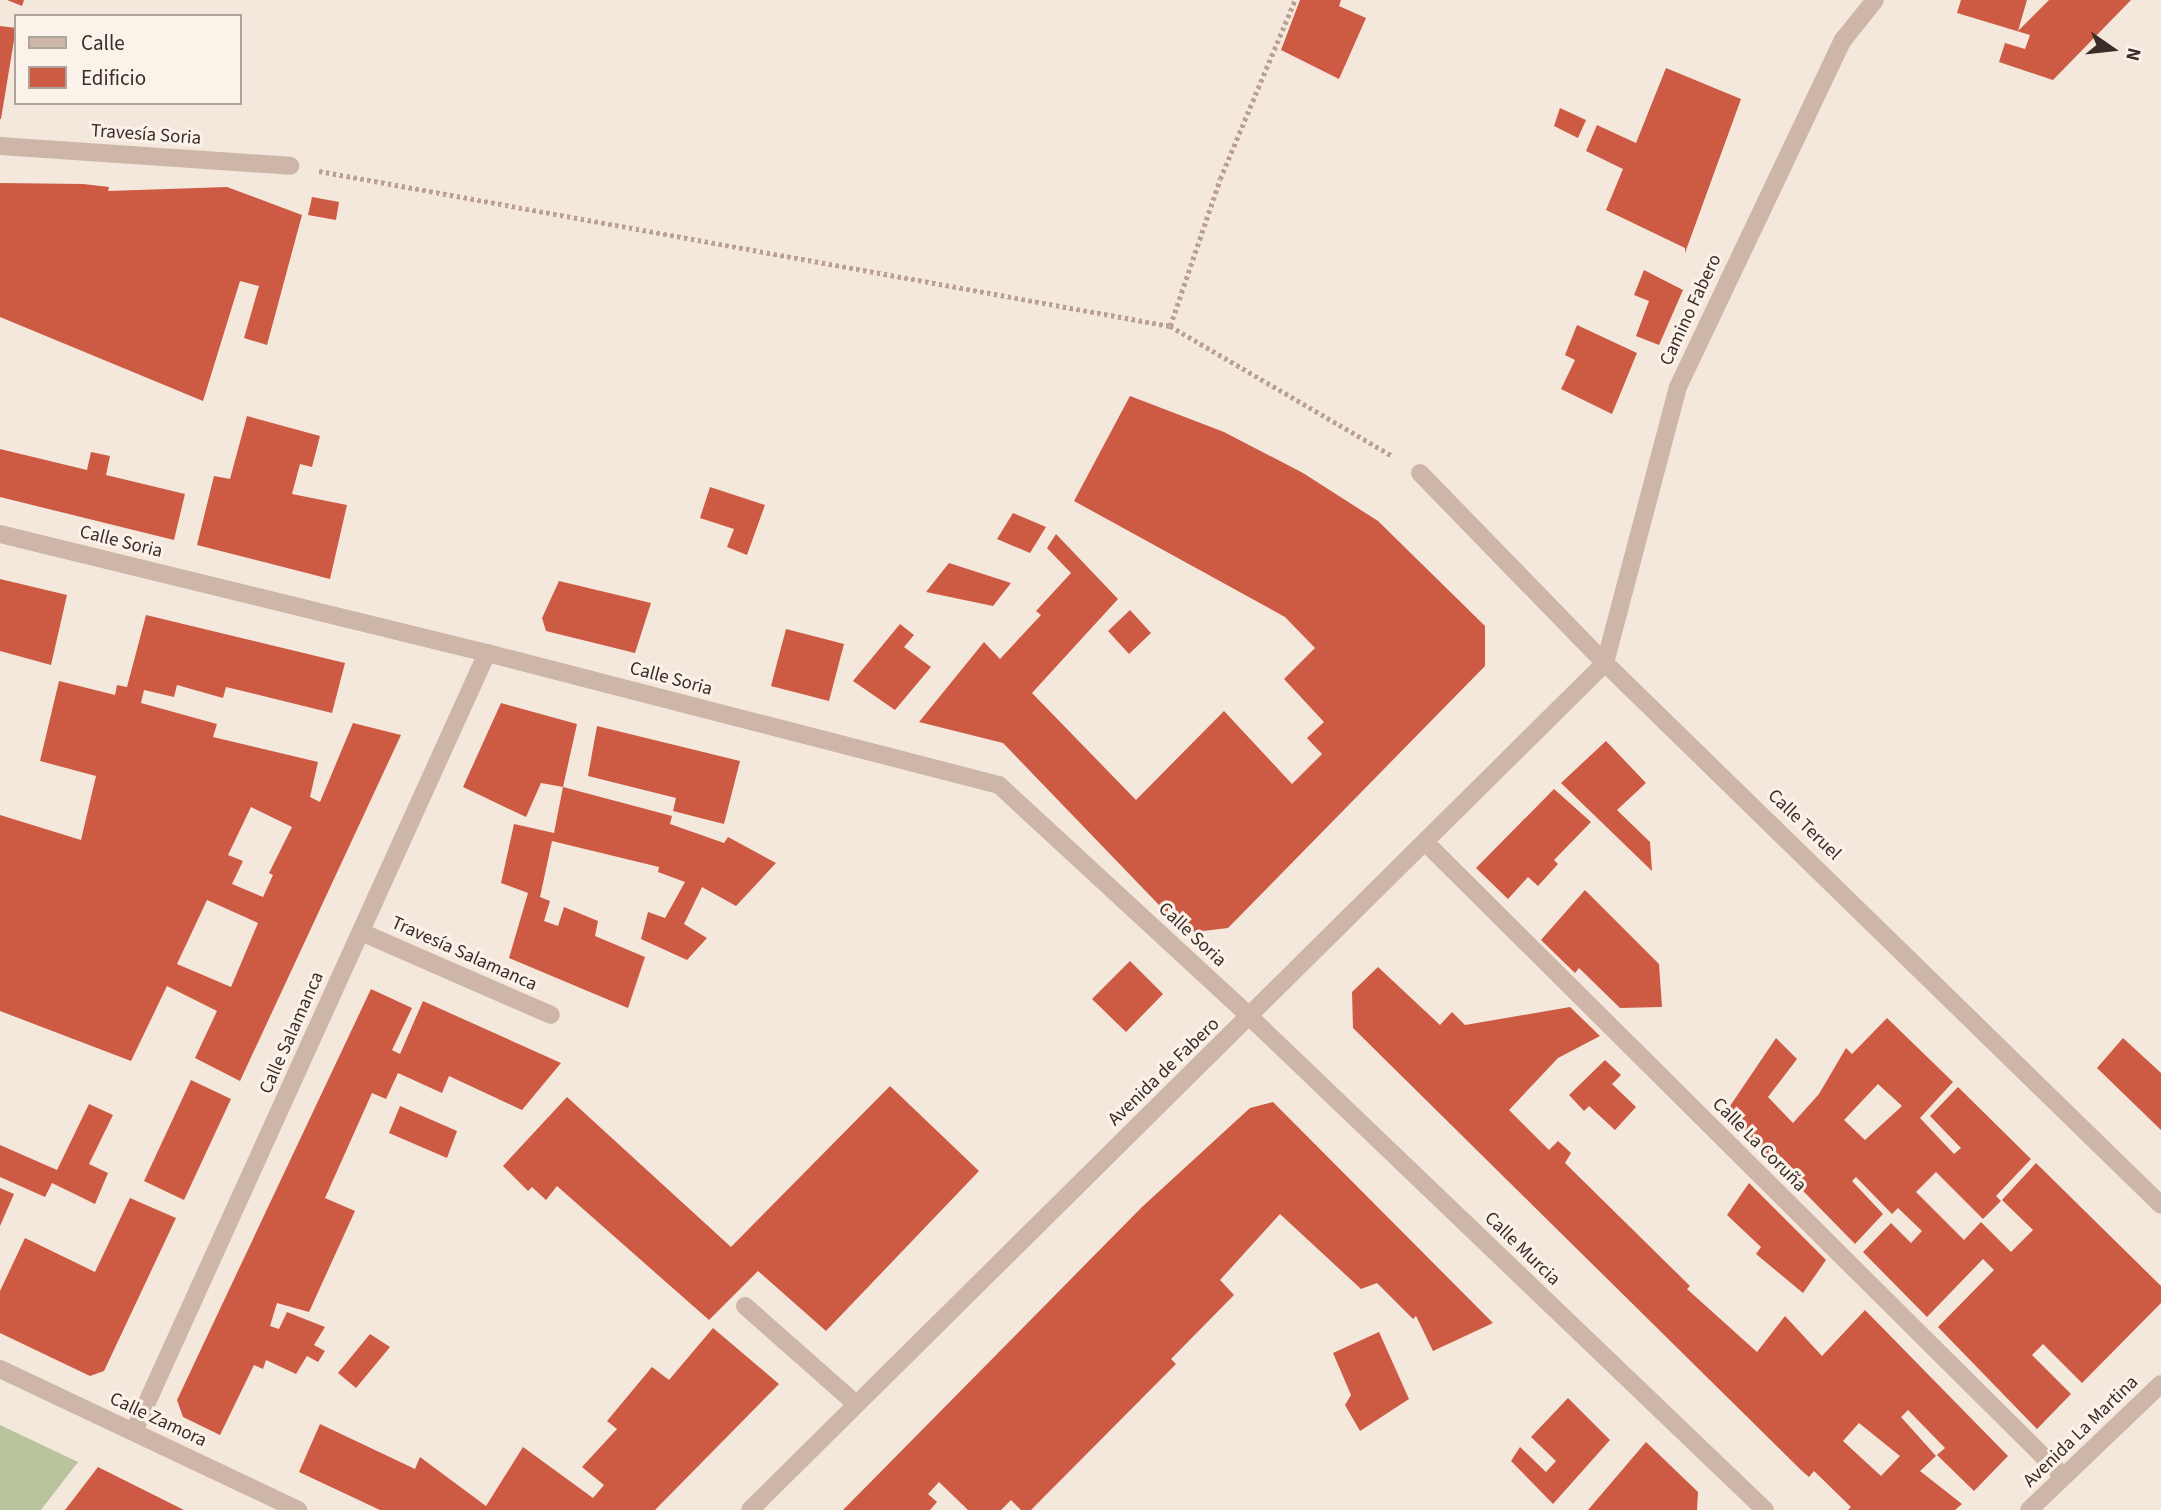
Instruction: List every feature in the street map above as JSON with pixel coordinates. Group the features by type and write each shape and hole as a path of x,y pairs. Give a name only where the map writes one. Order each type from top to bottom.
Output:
{"street":[{"name":"Camino Fabero","path":"1605,663 1678,387 1843,40 1875,0"},
{"name":"Travesía Soria","path":"0,146 290,166"},
{"name":"Calle Teruel","path":"1420,472 1605,663 2161,1205"},
{"name":"Calle Soria","path":"0,534 487,653 999,785 1250,1017"},
{"name":"Calle Salamanca","path":"134,1431 487,653"},
{"name":"Avenida de Fabero","path":"750,1510 854,1402 1250,1017 1605,663"},
{"name":"Calle La Coruña","path":"1425,842 2063,1476"},
{"name":"Travesía Salamanca","path":"361,932 551,1015"},
{"name":"Calle Murcia","path":"1250,1017 1765,1510"},
{"path":"745,1306 854,1402"},
{"name":"Calle Zamora","path":"0,1368 298,1510"},
{"name":"Avenida La Martina","path":"2029,1510 2161,1384"}],"path":[{"path":"1170,326 1220,179 1295,0"},
{"path":"290,166 1170,326 1420,472"}],"green space":[{"path":"0,1425 78,1462 41,1510 0,1510"}],"building":[{"path":"7,0 24,0 22,6"},
{"path":"1300,0 1341,0 1339,6 1366,18 1339,79 1281,50"},
{"path":"1961,0 2027,0 2018,31 2049,0 2131,0 2053,80 1999,62 2005,43 2025,49 2030,35 1957,13"},
{"path":"0,26 14,28 14,40 0,119"},
{"path":"1666,68 1741,99 1685,253 1685,248 1606,210 1623,169 1586,151 1597,125 1636,143"},
{"path":"1560,108 1586,120 1578,138 1554,126"},
{"path":"0,183 83,184 109,187 108,191 227,187 302,215 267,345 244,338 259,286 240,281 203,401 0,317"},
{"path":"312,197 339,202 336,220 308,215"},
{"path":"1644,270 1683,290 1659,345 1636,336 1649,301 1634,295"},
{"path":"1577,325 1637,353 1612,414 1561,389 1575,360 1565,355"},
{"path":"1130,396 1224,432 1303,473 1378,521 1485,626 1485,666 1228,928 1186,933 1003,743 919,722 984,642 1000,659 1041,615 1036,611 1071,573 1047,548 1056,534 1118,599 1032,693 1136,800 1224,711 1292,784 1322,754 1307,738 1324,722 1284,679 1315,648 1285,617 1074,501"},
{"path":"247,416 320,436 312,467 300,464 292,494 347,505 330,579 197,545 214,476 230,479"},
{"path":"0,449 87,470 91,452 110,456 106,475 185,494 174,540 0,497"},
{"path":"710,487 765,505 747,555 727,547 734,529 700,518"},
{"path":"1013,513 1046,527 1030,553 997,539"},
{"path":"949,563 1011,583 993,606 926,592"},
{"path":"0,579 67,595 51,665 0,651"},
{"path":"559,581 651,603 635,653 546,631 542,618"},
{"path":"1130,610 1151,633 1129,654 1108,631"},
{"path":"146,615 345,663 332,713 226,687 223,698 177,685 174,697 144,690 141,703 217,724 213,737 318,762 310,797 320,802 353,723 401,735 240,1081 195,1058 217,1011 167,986 131,1061 0,1011 0,815 81,840 96,776 40,761 59,681 115,695 117,685 127,687","holes":["251,807 292,827 269,873 273,875 263,897 232,884 243,861 228,855","207,900 258,923 231,987 177,964"]},
{"path":"900,624 914,635 904,647 931,667 895,710 853,681"},
{"path":"786,629 844,644 829,701 771,686"},
{"path":"501,703 577,724 563,787 541,783 526,817 463,787"},
{"path":"597,726 740,761 724,824 673,811 676,798 588,776"},
{"path":"1606,741 1646,783 1617,810 1650,842 1652,871 1561,783"},
{"path":"563,787 672,816 670,824 724,843 728,837 776,863 736,906 702,887 684,924 707,938 687,960 641,939 648,912 665,918 685,882 658,872 659,867 552,841 540,897 550,901 544,921 558,926 564,907 598,921 595,936 645,957 628,1008 509,958 528,893 501,883 514,824 554,833"},
{"path":"1554,789 1591,822 1554,860 1558,864 1538,886 1528,877 1508,899 1476,868"},
{"path":"1585,890 1659,964 1662,1007 1620,1008 1579,968 1575,973 1541,940"},
{"path":"1130,961 1163,994 1126,1032 1092,999"},
{"path":"1378,967 1440,1025 1452,1012 1465,1025 1570,1007 1600,1036 1558,1058 1509,1110 1549,1150 1558,1141 1571,1153 1565,1163 1690,1286 1687,1289 1757,1352 1785,1316 1822,1356 1865,1310 2008,1456 1974,1491 1937,1455 1945,1448 1908,1410 1901,1417 1936,1456 1920,1471 1962,1504 1955,1510 1848,1510 1851,1507 1814,1471 1809,1477 1802,1471 1353,1028 1352,992","holes":["1859,1423 1900,1456 1881,1476 1843,1441"]},
{"path":"371,989 412,1008 392,1050 400,1054 423,1001 561,1063 522,1110 449,1076 442,1093 398,1073 386,1099 372,1093 325,1198 355,1211 309,1312 277,1303 270,1326 279,1329 287,1312 325,1327 314,1345 325,1351 318,1362 307,1356 296,1374 266,1360 263,1369 254,1365 220,1435 183,1417 177,1400"},
{"path":"1887,1018 1953,1082 1920,1118 1954,1154 1961,1148 1930,1116 1958,1087 2031,1159 1996,1196 2001,1201 1983,1219 1936,1172 1916,1192 1964,1240 1981,1222 2011,1252 2033,1230 2002,1200 2036,1163 2161,1286 2161,1303 2082,1383 2043,1344 2032,1355 2071,1394 2037,1429 1938,1327 1994,1270 1983,1259 1927,1317 1863,1252 1891,1223 1911,1243 1922,1231 1898,1208 1892,1214 1856,1177 1852,1181 1883,1214 1855,1244 1726,1112 1776,1038 1797,1059 1768,1097 1793,1123 1819,1094 1846,1048 1852,1054","holes":["1878,1084 1902,1106 1865,1140 1844,1120"]},
{"path":"2123,1038 2161,1073 2161,1130 2097,1068"},
{"path":"1605,1060 1621,1075 1612,1084 1636,1107 1615,1130 1589,1106 1584,1111 1569,1095"},
{"path":"191,1080 231,1099 184,1200 144,1181"},
{"path":"890,1086 979,1171 826,1331 758,1271 709,1320 557,1186 546,1200 532,1187 528,1191 503,1166 567,1097 731,1247"},
{"path":"1273,1102 1493,1323 1433,1351 1416,1316 1413,1319 1377,1283 1361,1289 1280,1214 1220,1280 1234,1295 1171,1359 1176,1364 1031,1510 1021,1510 1011,1500 1001,1510 968,1510 939,1482 928,1494 937,1502 930,1510 843,1510 1142,1207 1250,1108"},
{"path":"89,1104 113,1115 89,1164 108,1173 95,1204 52,1183 45,1197 0,1177 0,1145 57,1170"},
{"path":"400,1106 457,1131 447,1158 389,1133"},
{"path":"1749,1183 1826,1260 1803,1293 1756,1254 1761,1247 1727,1215"},
{"path":"0,1188 14,1194 0,1226"},
{"path":"130,1198 176,1218 104,1371 90,1376 0,1333 0,1291 25,1238 95,1272"},
{"path":"713,1328 779,1384 655,1510 380,1510 299,1472 320,1424 415,1469 420,1457 486,1506 523,1447 593,1498 604,1485 582,1467 617,1429 607,1421 652,1367 669,1380"},
{"path":"1379,1332 1409,1399 1360,1431 1345,1405 1351,1395 1333,1353"},
{"path":"370,1334 390,1347 356,1388 338,1373"},
{"path":"1568,1398 1610,1440 1553,1504 1511,1461 1520,1447 1546,1472 1556,1461 1531,1437"},
{"path":"1646,1442 1698,1492 1697,1510 1588,1510"},
{"path":"98,1467 184,1510 65,1510"}]}
